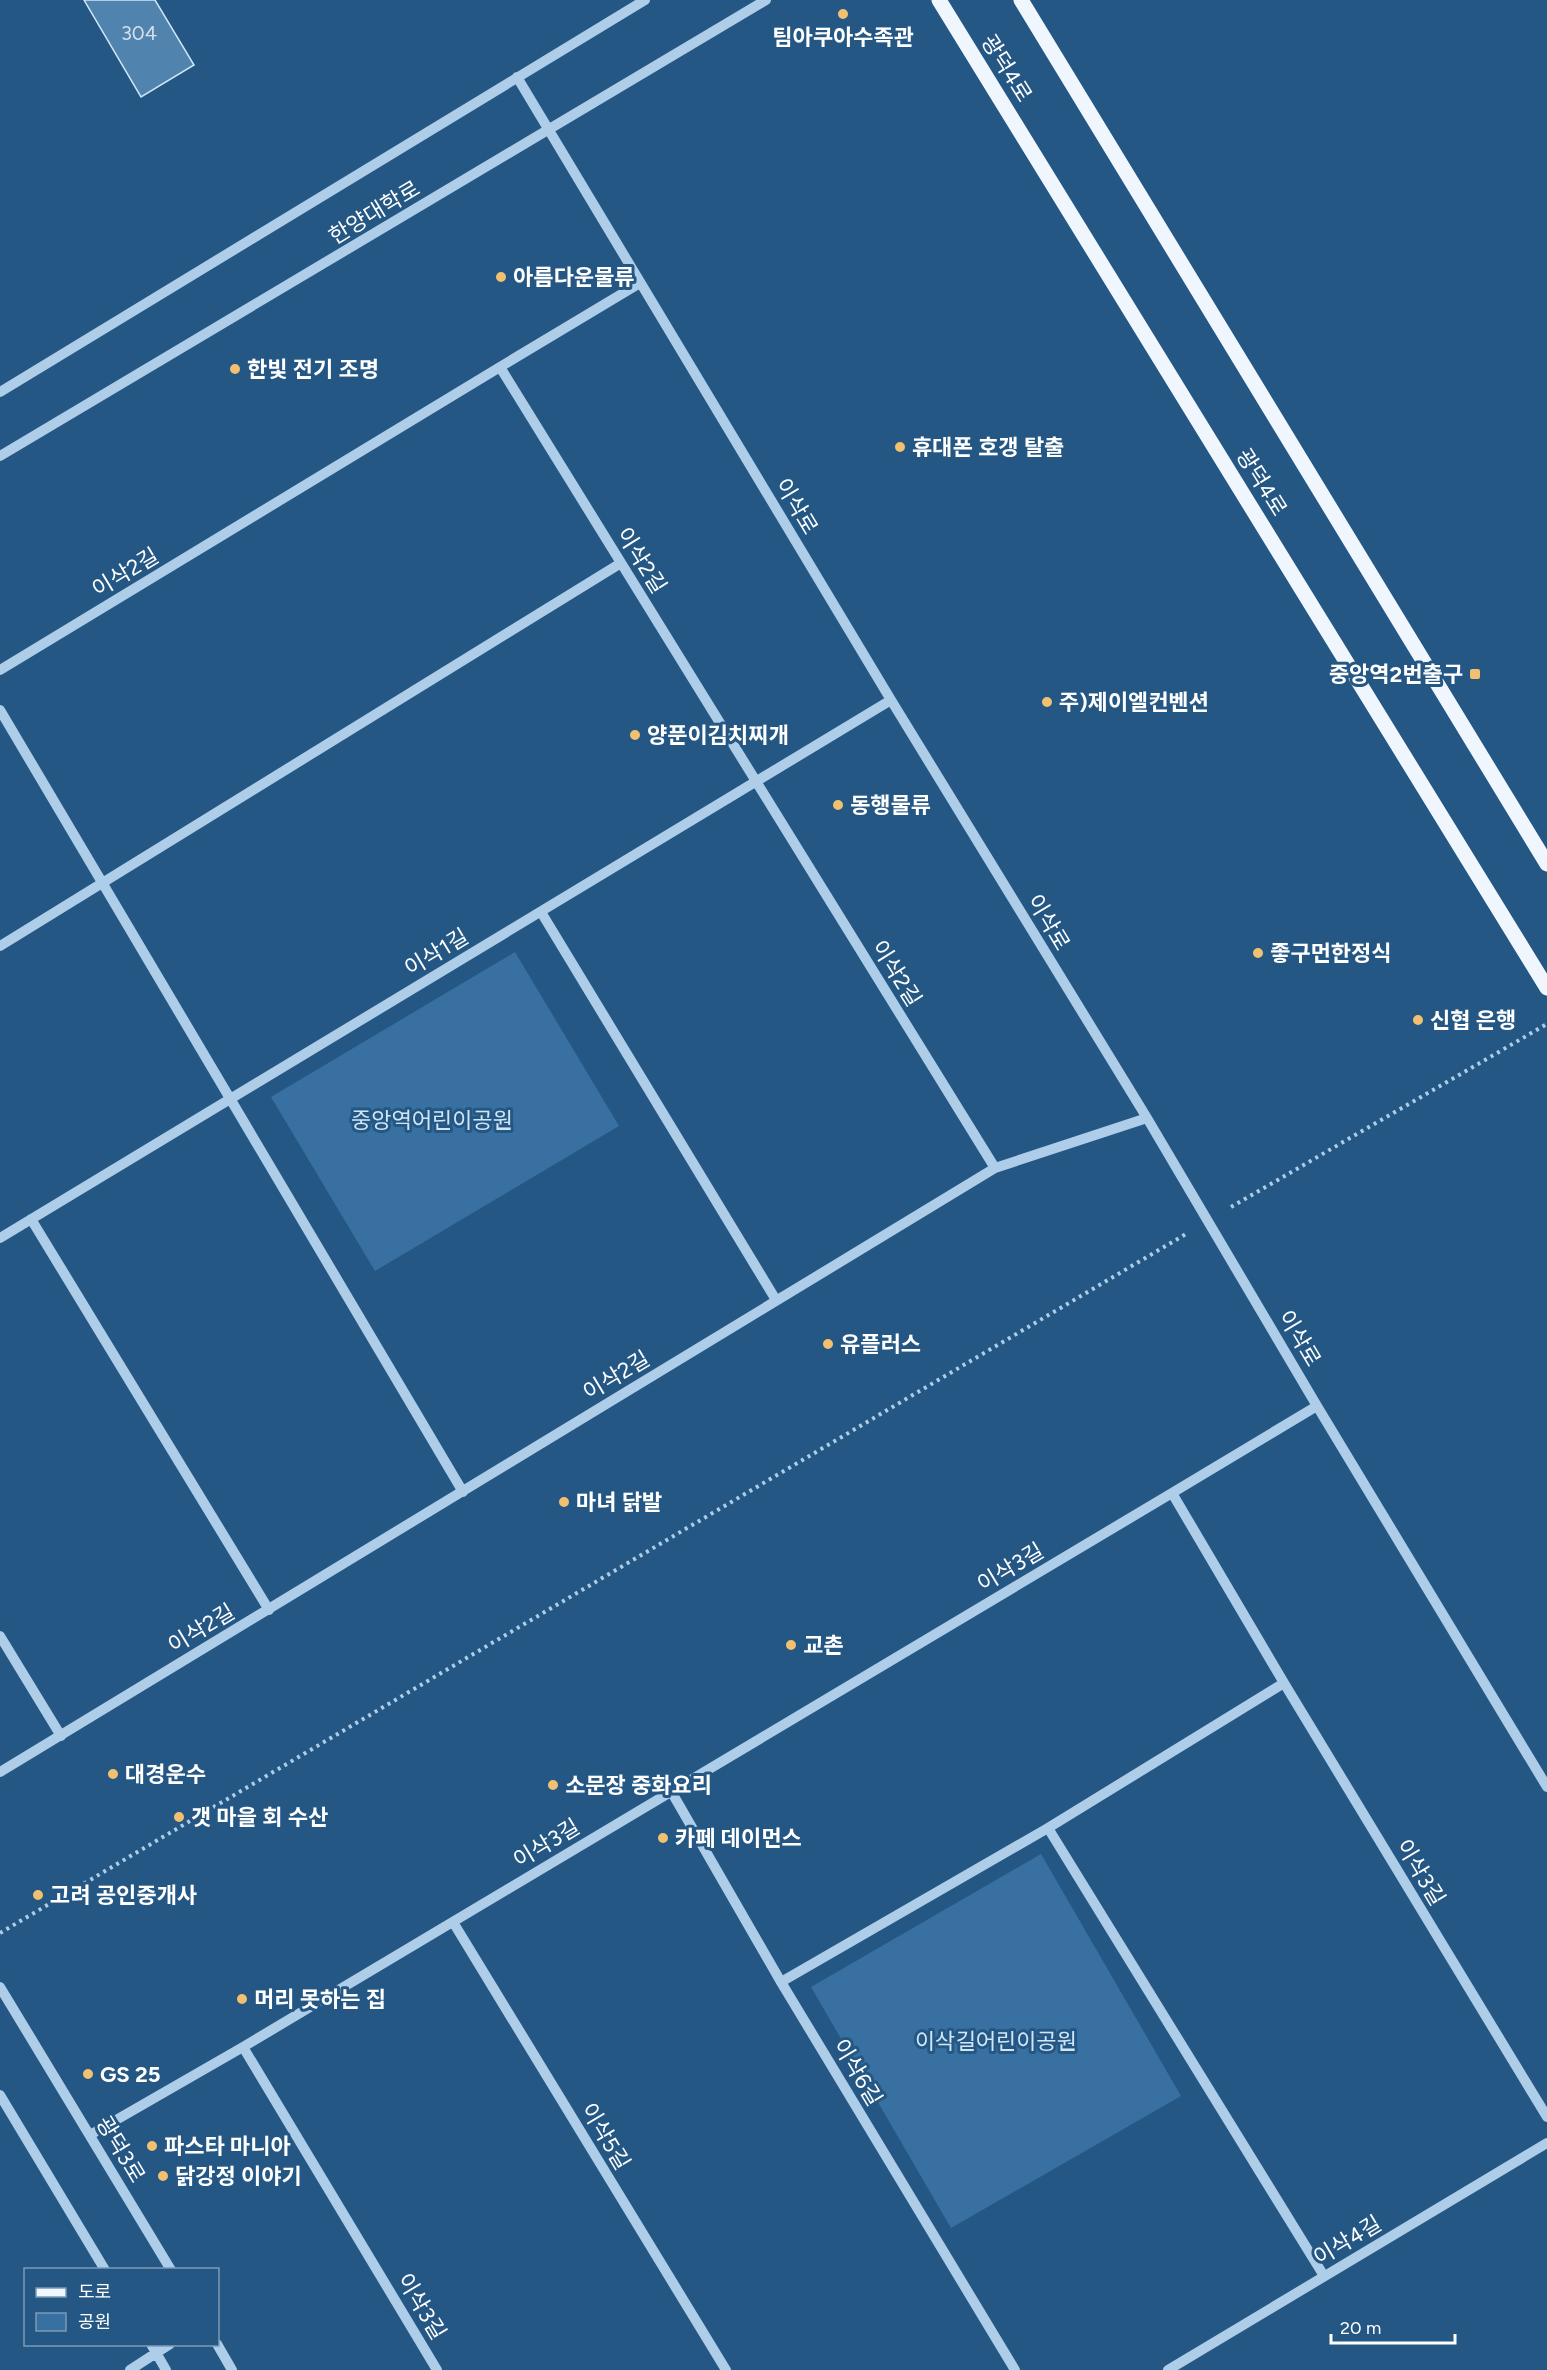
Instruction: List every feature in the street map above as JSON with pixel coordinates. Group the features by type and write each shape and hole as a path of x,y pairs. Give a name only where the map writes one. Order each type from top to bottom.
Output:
{"main road":[{"name":"광덕4로","path":"939,0 1547,988"},
{"name":"광덕4로","path":"1021,0 1547,864"}],"street":[{"name":"한양대학로","path":"0,392 645,0"},
{"name":"한양대학로","path":"0,456 548,132 766,0"},
{"name":"이삭로","path":"517,77 891,700 1147,1118 1317,1406 1547,1787"},
{"path":"500,367 640,283"},
{"name":"이삭2길","path":"0,670 500,367 995,1168 0,1772"},
{"path":"0,946 621,563"},
{"name":"이삭1길","path":"0,1238 230,1097 891,700"},
{"path":"0,710 463,1492"},
{"path":"541,912 776,1300"},
{"path":"995,1168 1147,1118"},
{"path":"31,1219 269,1610"},
{"path":"1172,1493 1317,1406"},
{"name":"이삭3길","path":"90,2135 243,2047 1172,1493 1547,2118"},
{"path":"0,1636 62,1736"},
{"path":"781,1982 1048,1828 1284,1683"},
{"name":"이삭6길","path":"672,1791 781,1982 1016,2370"},
{"path":"1048,1828 1324,2276"},
{"name":"이삭5길","path":"453,1922 726,2370"},
{"name":"광덕3로","path":"0,1987 170,2268"},
{"name":"이삭3길","path":"243,2047 437,2370"},
{"path":"0,2096 104,2268"},
{"name":"이삭4길","path":"1168,2370 1547,2143"},
{"path":"218,2346 232,2370"},
{"path":"130,2370 153,2349 166,2370"}],"path":[{"path":"0,1934 1207,1221 1547,1024"}],"green space":[{"name":"중앙역어린이공원","path":"515,952 619,1126 375,1271 271,1097"},
{"name":"이삭길어린이공원","path":"1041,1854 1181,2096 951,2228 811,1987"}],"building":[{"path":"84,0 155,0 194,65 141,97"}],"place":[{"name":"팀아쿠아수족관","path":"843,14"},
{"name":"아름다운물류","path":"501,277"},
{"name":"한빛 전기 조명","path":"235,369"},
{"name":"휴대폰 호갱 탈출","path":"900,447"},
{"name":"중앙역2번출구","path":"1475,674"},
{"name":"주)제이엘컨벤션","path":"1047,702"},
{"name":"양푼이김치찌개","path":"635,735"},
{"name":"동행물류","path":"838,805"},
{"name":"좋구먼한정식","path":"1258,953"},
{"name":"신협 은행","path":"1418,1020"},
{"name":"유플러스","path":"828,1344"},
{"name":"마녀 닭발","path":"564,1502"},
{"name":"교촌","path":"791,1645"},
{"name":"대경운수","path":"113,1774"},
{"name":"소문장 중화요리","path":"553,1785"},
{"name":"갯 마을 회 수산","path":"179,1817"},
{"name":"카페 데이먼스","path":"663,1838"},
{"name":"고려 공인중개사","path":"38,1895"},
{"name":"머리 못하는 집","path":"242,1999"},
{"name":"GS 25","path":"88,2074"},
{"name":"파스타 마니아","path":"152,2146"},
{"name":"닭강정 이야기","path":"163,2176"}]}
